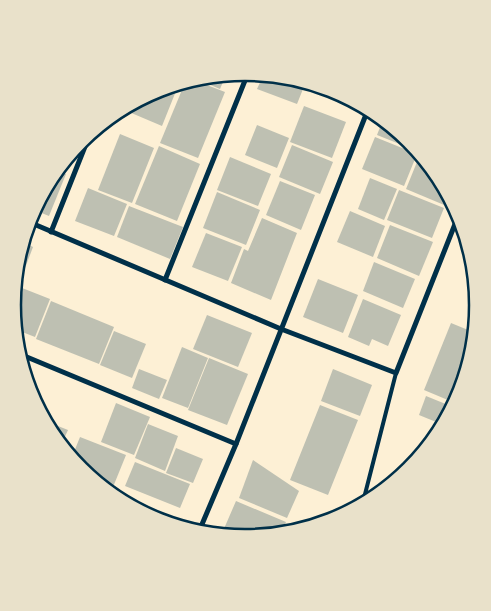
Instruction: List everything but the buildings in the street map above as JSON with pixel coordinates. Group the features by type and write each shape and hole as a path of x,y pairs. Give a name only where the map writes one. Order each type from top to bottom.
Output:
{"street":[{"path":"165,280 245,81"},
{"path":"202,525 236,444 365,116"},
{"path":"51,232 83,151"},
{"path":"36,225 282,329 396,373 455,225"},
{"path":"27,356 236,444"}],"lane":[{"path":"365,496 396,373"}]}
